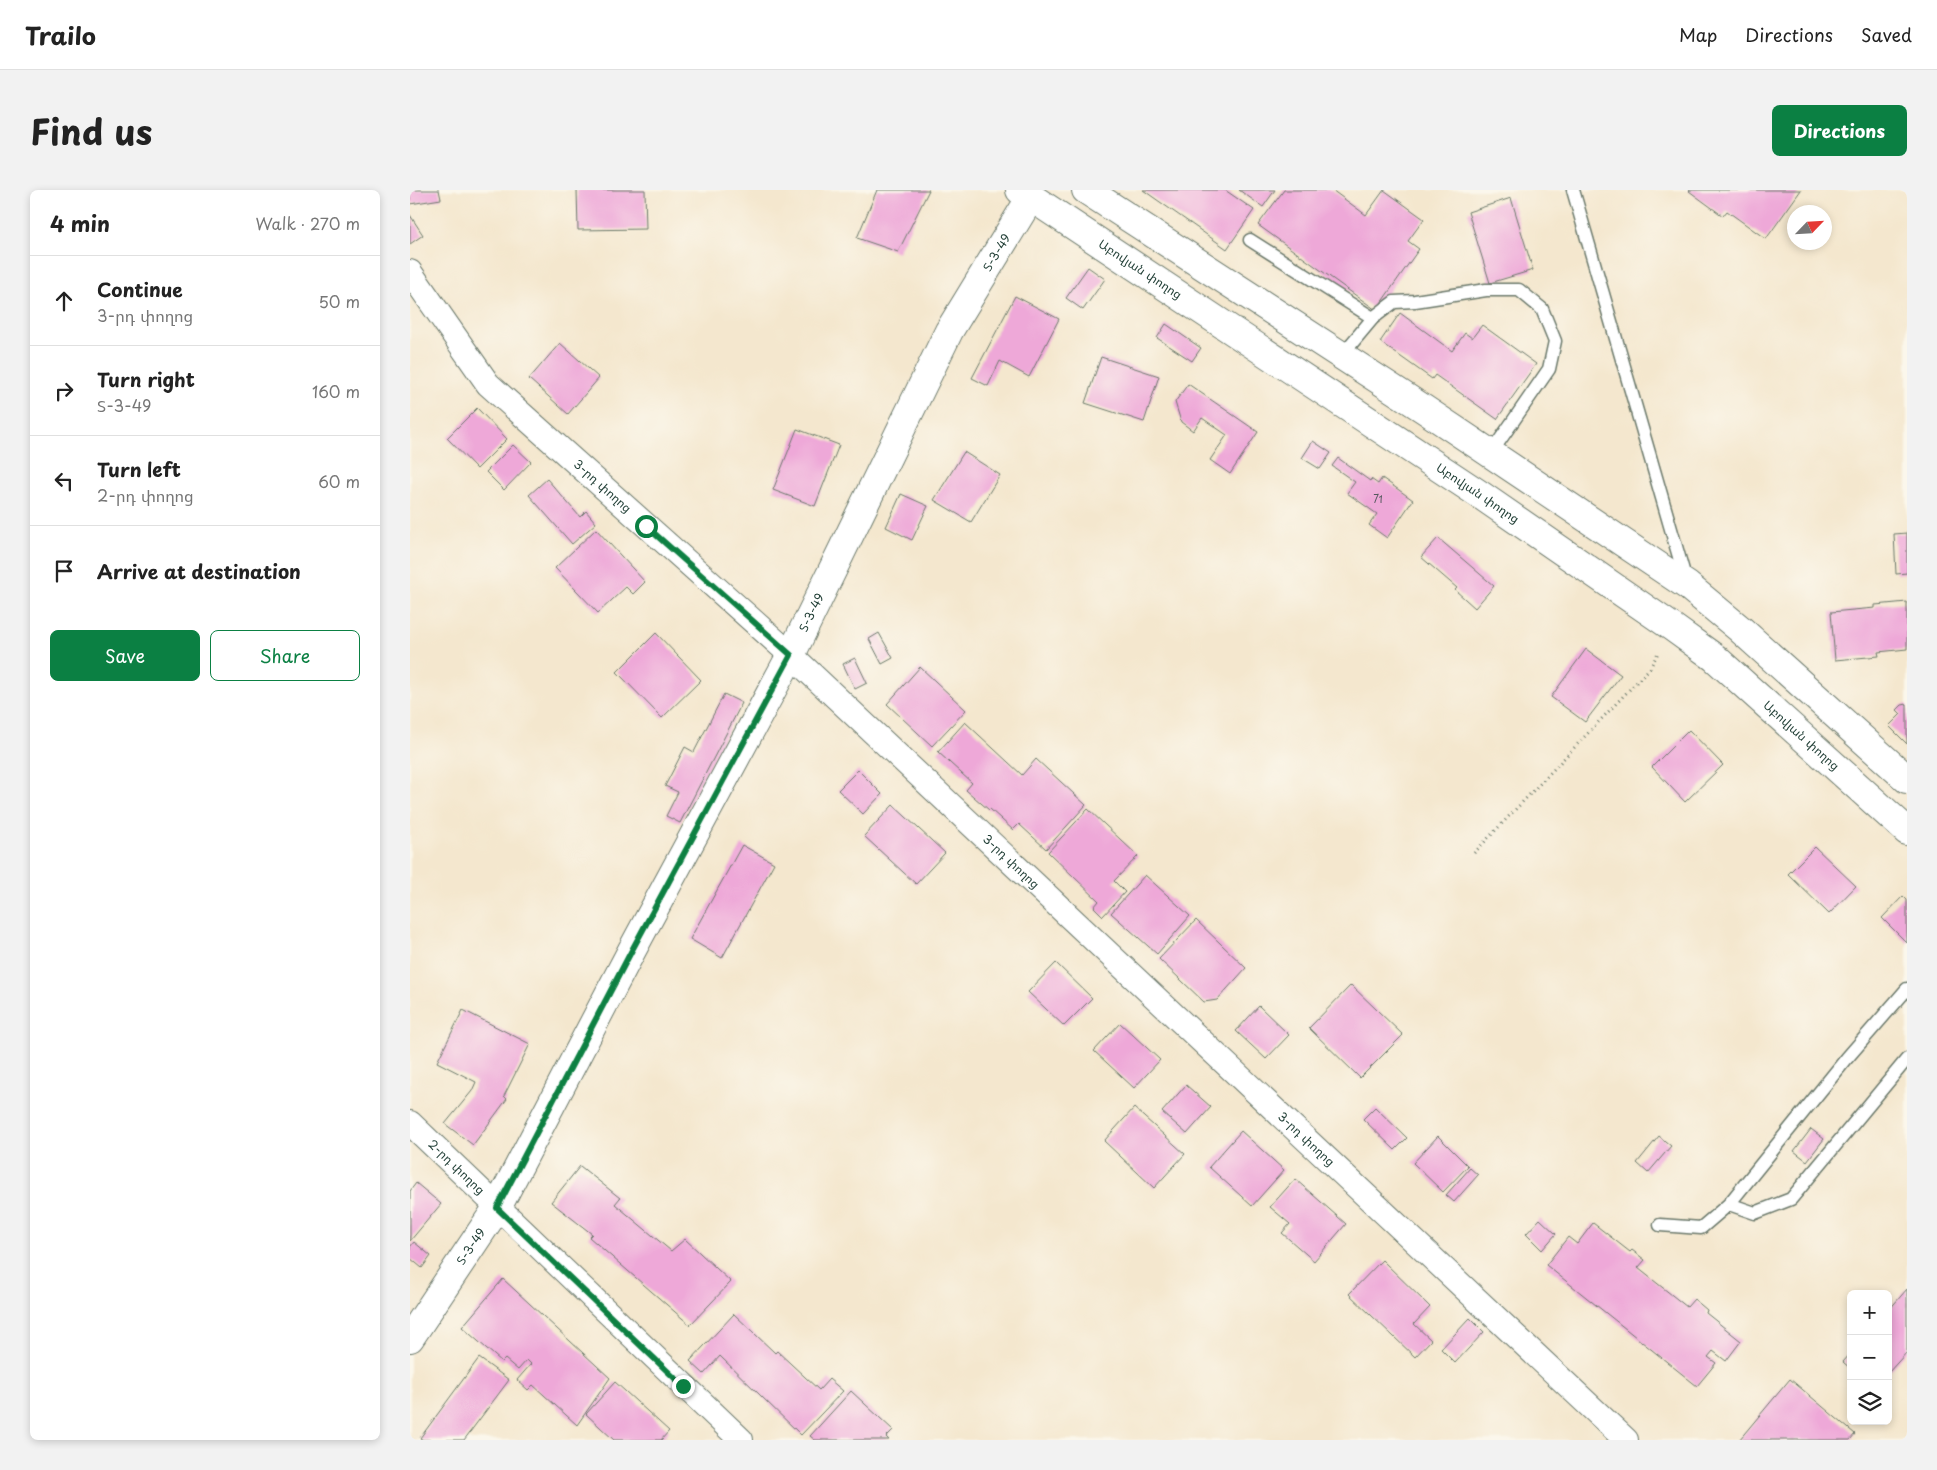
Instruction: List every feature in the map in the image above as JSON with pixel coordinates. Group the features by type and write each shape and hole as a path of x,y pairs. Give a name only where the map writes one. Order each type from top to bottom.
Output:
{"main road":[{"path":"1086,190 1342,355 1688,586 1740,629 1907,779"},
{"name":"Աբովյան փողոց","path":"1026,194 1482,496 1672,626 1715,658 1907,831"},
{"name":"Տ-3-49","path":"410,1338 497,1208 632,950 791,655 949,331 1026,194"},
{"path":"1402,444 1424,409"}],"street":[{"name":"3-րդ փողոց","path":"410,272 488,384 791,655 1626,1440"},
{"name":"2-րդ փողոց","path":"410,1123 740,1440"}],"lane":[{"path":"1573,190 1688,586"},
{"path":"1250,240 1373,318"},
{"path":"1342,355 1373,318 1394,302 1415,301 1486,290 1519,290 1542,309 1555,341 1549,369 1491,454"},
{"path":"1660,1225 1701,1228 1729,1204 1847,1058 1907,991"},
{"path":"1729,1204 1755,1213 1791,1199 1907,1059"}],"path":[{"path":"1474,853 1650,668 1672,626"}],"building":[{"path":"410,190 439,190 441,199 410,204"},
{"path":"577,190 645,190 646,229 578,230"},
{"path":"877,190 929,190 898,252 857,238"},
{"path":"1143,190 1225,190 1254,210 1227,249"},
{"path":"1239,190 1275,190 1263,207"},
{"path":"1284,190 1332,190 1366,215 1384,190 1424,219 1408,241 1419,249 1376,310 1258,225"},
{"path":"1801,190 1790,205 1787,205 1787,210 1766,239 1727,211 1723,216 1689,191"},
{"path":"1511,198 1533,270 1490,283 1468,212"},
{"path":"410,215 423,235 410,244"},
{"path":"1088,267 1105,279 1083,310 1066,298"},
{"path":"1015,296 1059,319 1029,377 1000,361 988,386 972,378"},
{"path":"1400,313 1452,351 1465,333 1472,338 1482,325 1536,364 1497,419 1435,375 1432,379 1380,342"},
{"path":"1166,324 1201,348 1192,361 1157,338"},
{"path":"560,343 599,378 568,414 529,379"},
{"path":"1101,357 1159,376 1144,422 1085,403"},
{"path":"1188,384 1258,432 1230,474 1210,460 1227,435 1202,418 1193,431 1181,422 1175,402"},
{"path":"477,408 507,439 477,469 447,438"},
{"path":"797,429 839,445 815,506 773,490"},
{"path":"1313,441 1331,453 1320,469 1302,458"},
{"path":"513,445 531,462 504,490 486,472"},
{"path":"964,452 1000,475 971,522 934,500"},
{"path":"1338,458 1370,481 1371,479 1378,484 1382,478 1413,500 1387,538 1369,525 1377,514 1347,493 1355,482 1332,466"},
{"path":"547,479 580,517 586,511 596,523 572,544 529,495"},
{"path":"901,494 928,506 912,540 886,527"},
{"path":"596,529 645,582 633,594 626,587 598,613 555,568"},
{"path":"1907,533 1907,573 1896,574 1894,534"},
{"path":"1438,538 1494,586 1475,608 1455,590 1457,588 1421,557"},
{"path":"1907,602 1907,649 1878,652 1879,656 1835,660 1831,612 1875,608 1875,605"},
{"path":"656,633 701,680 662,718 617,672"},
{"path":"879,633 893,658 882,664 869,639"},
{"path":"1586,649 1621,675 1585,722 1551,697"},
{"path":"855,658 867,683 855,689 843,664"},
{"path":"920,667 966,710 932,746 887,704"},
{"path":"724,694 742,703 680,823 666,816 678,792 665,786 685,747 694,752"},
{"path":"1907,704 1907,744 1889,726 1901,714 1897,710 1902,705"},
{"path":"965,722 1022,775 1036,759 1086,805 1046,849 1019,824 1013,830 966,790 972,783 938,752"},
{"path":"1689,730 1723,765 1685,802 1652,767"},
{"path":"858,770 882,794 863,814 838,790"},
{"path":"893,805 945,853 916,884 864,836"},
{"path":"1088,809 1138,856 1114,881 1125,892 1103,916 1094,907 1099,901 1048,852"},
{"path":"742,845 774,863 722,958 690,939"},
{"path":"1815,847 1856,886 1829,914 1788,874"},
{"path":"1145,875 1190,916 1157,954 1111,913"},
{"path":"1903,896 1907,900 1907,943 1882,918"},
{"path":"1196,920 1246,968 1217,1000 1204,1002 1159,959"},
{"path":"1056,963 1092,998 1064,1026 1028,992"},
{"path":"1351,985 1403,1035 1360,1078 1309,1028"},
{"path":"1259,1006 1289,1035 1266,1059 1236,1031"},
{"path":"463,1010 530,1044 504,1096 507,1099 473,1145 445,1124 472,1091 476,1082 437,1062"},
{"path":"1120,1023 1160,1060 1134,1088 1094,1051"},
{"path":"1186,1085 1211,1107 1187,1134 1162,1112"},
{"path":"1375,1107 1407,1138 1395,1150 1363,1119"},
{"path":"1134,1108 1185,1154 1154,1188 1104,1141"},
{"path":"1811,1129 1824,1139 1807,1161 1794,1151"},
{"path":"1241,1131 1284,1170 1252,1206 1209,1167"},
{"path":"1438,1136 1468,1166 1443,1192 1413,1163"},
{"path":"1659,1136 1671,1146 1648,1173 1637,1163"},
{"path":"580,1166 620,1198 615,1204 671,1251 685,1239 731,1282 690,1325 589,1237 592,1234 551,1202"},
{"path":"1470,1168 1478,1175 1454,1202 1446,1195"},
{"path":"1295,1179 1346,1224 1314,1261 1282,1233 1290,1224 1270,1207"},
{"path":"416,1183 441,1204 410,1241 410,1191"},
{"path":"1540,1219 1556,1234 1542,1250 1526,1234"},
{"path":"1593,1223 1630,1252 1632,1250 1645,1260 1638,1268 1687,1307 1694,1299 1707,1310 1706,1313 1741,1341 1726,1361 1713,1351 1708,1357 1716,1363 1697,1386 1546,1265 1568,1237 1577,1244"},
{"path":"414,1242 431,1256 422,1268 410,1258 410,1247"},
{"path":"1382,1260 1430,1307 1414,1324 1431,1340 1415,1357 1349,1294"},
{"path":"503,1279 610,1378 577,1425 533,1385 528,1390 517,1380 531,1364 527,1360 518,1370 505,1359 502,1362 462,1327"},
{"path":"1907,1289 1907,1352 1892,1369 1892,1335 1892,1306"},
{"path":"734,1314 775,1353 777,1351 819,1390 829,1379 843,1391 801,1435 720,1356 704,1374 690,1361"},
{"path":"1470,1318 1484,1332 1455,1363 1441,1349"},
{"path":"479,1358 509,1380 464,1440 423,1440 420,1438"},
{"path":"1847,1358 1847,1366 1843,1362"},
{"path":"1790,1379 1855,1434 1850,1440 1739,1440"},
{"path":"615,1382 669,1431 661,1440 614,1440 586,1414"},
{"path":"851,1391 893,1430 886,1437 889,1440 815,1440 810,1436"}],"route":[{"path":"646,526 791,655 632,950 497,1208 683,1386"}]}
